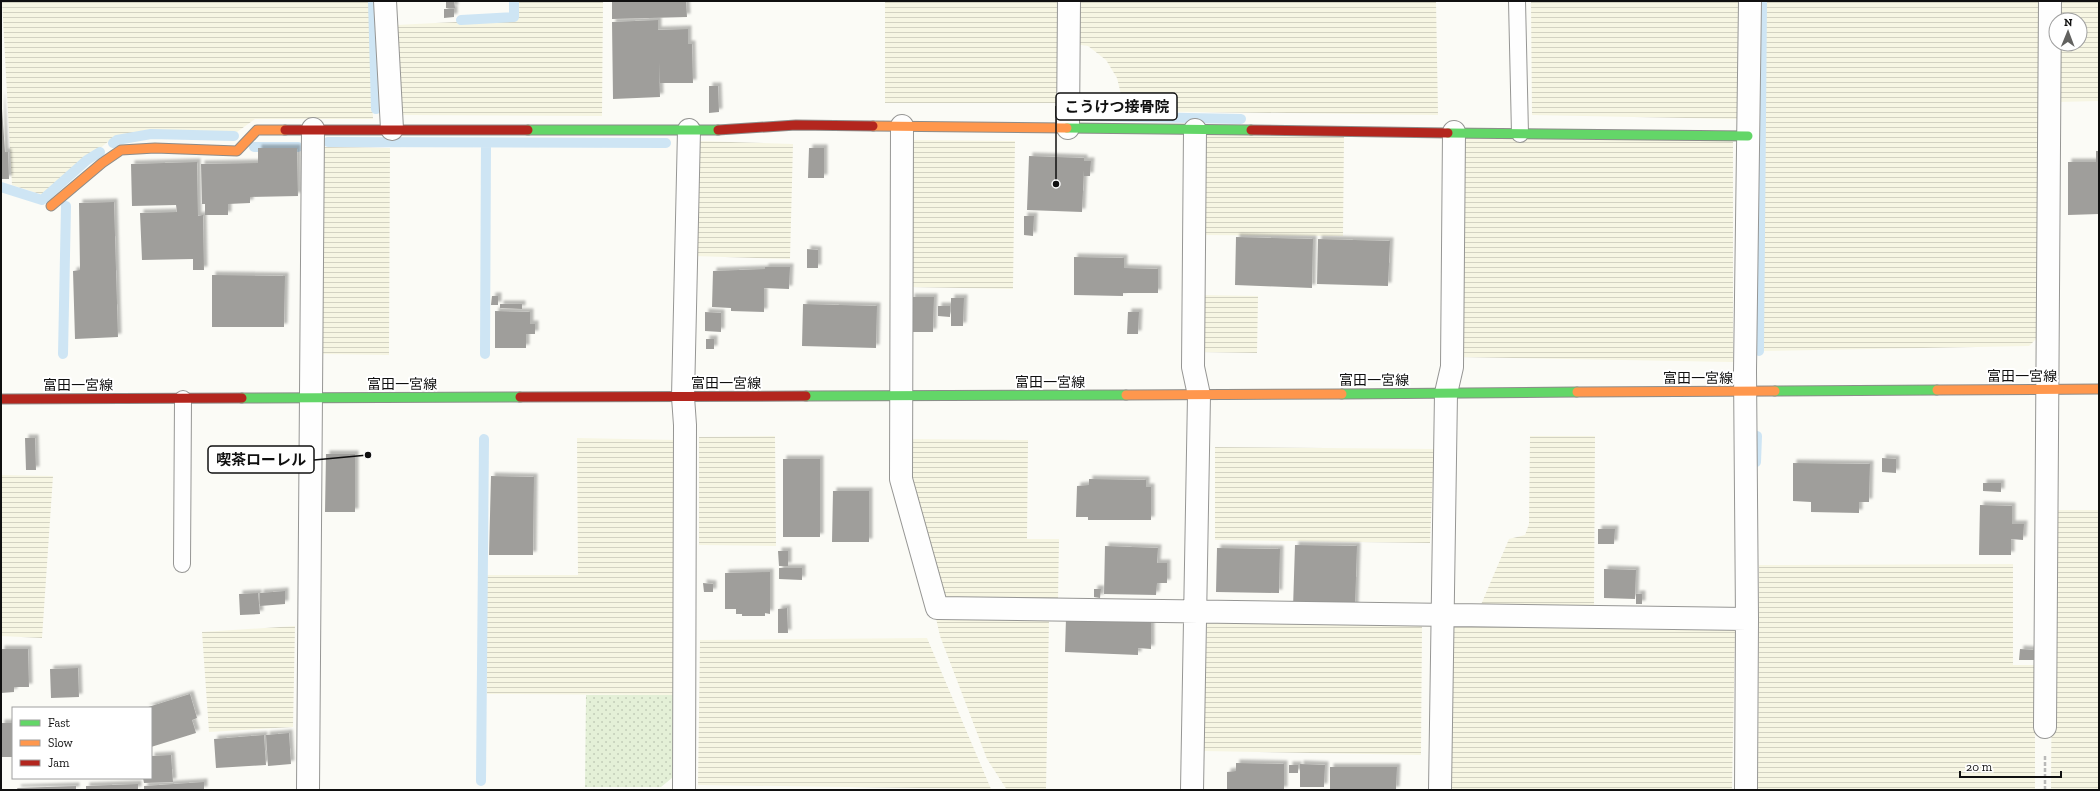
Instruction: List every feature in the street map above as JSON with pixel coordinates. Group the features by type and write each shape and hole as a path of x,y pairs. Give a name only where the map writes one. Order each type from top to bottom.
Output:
{"main road":[{"path":"51,206 121,150 155,148 237,151 257,130 689,130 796,125 1748,136"},
{"name":"富田一宮線","path":"1,400 1199,395 2099,389"}],"street":[{"path":"385,1 392,130"},
{"path":"1068,128 1069,1"},
{"path":"1746,790 1747,620 1745,391 1750,1"},
{"path":"2045,727 2050,1"},
{"path":"902,126 900,396 901,479 938,608 1747,620"},
{"path":"308,790 313,129"},
{"path":"684,790 685,425 683,397 689,130"},
{"path":"1192,790 1199,395 1193,367 1195,130"},
{"path":"1440,790 1446,393 1452,367 1454,132"}],"lane":[{"path":"1516,1 1520,134"},
{"path":"182,564 183,399"}],"path":[{"path":"2044,790 2045,727"}],"green space":[{"path":"2,1 370,1 373,119 255,119 237,132 168,131 115,136 43,195 12,185"},
{"path":"517,1 603,1 602,116 401,115 396,25 517,19"},
{"path":"885,1 1059,1 1059,103 885,103"},
{"path":"1075,1 1436,1 1438,115 1125,111 1117,78 1106,60 1088,46 1074,44"},
{"path":"1531,1 1738,1 1737,119 1532,115"},
{"path":"1765,1 2041,1 2039,336 2029,346 1763,351"},
{"path":"2060,1 2099,1 2099,101 2058,102 2059,52 2088,52 2088,12 2059,12"},
{"path":"1200,134 1344,136 1343,236 1200,235"},
{"path":"1460,136 1733,137 1733,362 1459,357"},
{"path":"912,140 1015,141 1013,289 910,287"},
{"path":"697,141 793,144 790,259 694,256"},
{"path":"321,147 390,148 389,355 323,354"},
{"path":"1201,295 1258,296 1257,353 1201,352"},
{"path":"775,436 776,546 699,545 699,437"},
{"path":"1530,436 1595,436 1594,608 1480,607 1509,539 1525,535 1529,524"},
{"path":"577,438 677,440 673,695 487,694 487,575 578,575"},
{"path":"909,439 1028,440 1027,539 1059,539 1058,601 943,601 909,482"},
{"path":"1215,447 1434,449 1430,543 1215,540"},
{"path":"1,475 53,476 42,638 1,636"},
{"path":"2053,510 2099,510 2099,790 2051,790"},
{"path":"2013,564 2013,665 2035,665 2035,790 1758,790 1759,565"},
{"path":"935,614 1049,618 1046,790 1007,790 987,759 940,636"},
{"path":"1207,622 1422,625 1421,755 1203,751"},
{"path":"1450,623 1735,629 1732,790 1448,790"},
{"path":"295,626 293,727 209,732 202,632"},
{"path":"927,638 991,789 698,785 700,640"},
{"path":"586,695 673,695 672,778 661,787 585,787"}],"building":[{"path":"446,1 454,1 455,8 446,8"},
{"path":"612,1 686,1 687,17 612,19"},
{"path":"444,9 454,9 454,17 444,18"},
{"path":"658,20 658,30 688,29 688,44 692,44 693,83 660,83 659,62 660,97 613,99 612,22"},
{"path":"709,86 718,86 719,112 709,113"},
{"path":"1,94 5,152 8,152 9,179 1,179"},
{"path":"258,148 297,148 298,196 250,197 250,203 228,204 228,215 205,215 205,204 202,204 201,164 258,163"},
{"path":"809,148 824,148 824,178 808,178"},
{"path":"2096,151 2099,151 2099,214 2068,215 2068,162 2096,162"},
{"path":"1029,156 1084,158 1084,161 1091,161 1090,176 1084,176 1084,170 1082,212 1027,210"},
{"path":"197,162 198,216 203,215 204,270 193,270 193,259 142,260 140,213 177,212 176,205 132,206 131,164"},
{"path":"114,202 118,337 75,339 73,271 80,270 79,203"},
{"path":"1024,216 1034,216 1033,236 1024,235"},
{"path":"1236,237 1313,239 1312,288 1235,285"},
{"path":"1318,239 1390,241 1388,286 1317,284"},
{"path":"807,249 818,250 818,268 807,268"},
{"path":"1074,257 1124,258 1124,268 1158,269 1158,293 1123,293 1123,296 1074,295"},
{"path":"765,267 790,267 789,289 764,288 764,312 731,311 731,308 712,307 713,271 765,269"},
{"path":"212,275 285,276 284,327 212,327"},
{"path":"492,296 498,296 498,305 491,305"},
{"path":"911,297 934,297 933,332 911,332"},
{"path":"951,298 964,298 963,326 951,326"},
{"path":"500,304 522,304 522,309 500,308"},
{"path":"803,304 877,306 876,348 802,346"},
{"path":"938,306 950,306 950,317 938,316"},
{"path":"495,311 530,312 530,324 535,324 535,334 526,334 526,348 495,348"},
{"path":"705,312 721,313 721,332 705,331"},
{"path":"1128,312 1139,312 1138,334 1127,334"},
{"path":"706,339 714,339 714,349 706,349"},
{"path":"25,438 35,438 36,470 26,470"},
{"path":"326,454 355,454 355,512 325,512"},
{"path":"1882,458 1896,459 1896,473 1882,472"},
{"path":"783,459 820,459 820,537 783,537"},
{"path":"1793,463 1870,464 1869,502 1859,502 1859,513 1811,512 1811,502 1793,501"},
{"path":"491,476 534,477 533,555 489,555"},
{"path":"1089,479 1146,480 1146,487 1151,487 1151,520 1088,520 1088,517 1076,517 1077,486 1089,485"},
{"path":"1983,483 2001,483 2001,492 1983,491"},
{"path":"833,491 869,491 869,542 832,542"},
{"path":"1980,505 2012,506 2012,524 2024,524 2023,540 2011,539 2011,555 1979,555"},
{"path":"1598,529 1615,529 1614,544 1598,544"},
{"path":"1295,545 1357,546 1355,609 1293,608"},
{"path":"1105,546 1158,548 1157,563 1167,563 1167,583 1157,583 1156,595 1104,594"},
{"path":"1217,548 1280,549 1279,593 1216,592"},
{"path":"778,551 788,551 788,566 779,566"},
{"path":"779,568 802,568 802,580 779,579"},
{"path":"1604,569 1636,570 1635,599 1604,598"},
{"path":"770,572 770,614 765,613 765,616 742,616 742,614 736,614 736,609 725,609 725,573"},
{"path":"703,583 713,584 713,592 704,592"},
{"path":"1094,589 1101,589 1100,598 1094,597"},
{"path":"285,591 285,604 260,606 260,593"},
{"path":"258,593 260,614 240,615 239,594"},
{"path":"1636,594 1642,594 1642,604 1636,604"},
{"path":"787,608 788,633 778,633 778,609"},
{"path":"1066,618 1151,620 1151,649 1138,648 1138,655 1065,652"},
{"path":"1,649 28,649 29,687 14,687 14,692 1,693"},
{"path":"2020,649 2034,650 2034,660 2019,660"},
{"path":"78,668 79,697 51,698 50,669"},
{"path":"190,694 197,718 192,720 196,733 152,747 152,707 148,707"},
{"path":"1,723 12,723 12,757 1,757"},
{"path":"289,733 291,764 268,766 266,735"},
{"path":"264,735 266,765 216,768 214,739"},
{"path":"171,755 173,782 144,783 143,779 152,779 152,756"},
{"path":"1236,763 1284,764 1284,790 1227,790 1227,772 1236,771"},
{"path":"1300,764 1325,765 1324,787 1300,787"},
{"path":"1289,765 1298,765 1298,773 1289,773"},
{"path":"1330,767 1397,767 1396,790 1330,790"},
{"path":"204,782 204,790 144,790 144,786"},
{"path":"138,784 138,790 86,790 86,786"},
{"path":"76,786 76,790 18,790 17,788"}],"waterway":[{"path":"373,1 376,109"},
{"path":"461,20 514,17 514,1"},
{"path":"1759,351 1762,1"},
{"path":"1084,116 1241,119"},
{"path":"113,143 117,140 151,134 234,136"},
{"path":"328,142 666,143"},
{"path":"485,354 486,143"},
{"path":"254,147 298,147"},
{"path":"1,187 42,200 87,160 100,152"},
{"path":"63,354 66,206"},
{"path":"1756,462 1757,436"},
{"path":"481,781 484,439"}],"traffic: fast":[{"path":"1067,128 1251,130"},
{"path":"528,130 718,130"},
{"path":"1448,133 1748,136"},
{"path":"1775,391 1937,390"},
{"path":"1342,394 1577,392"},
{"path":"806,396 1126,395"},
{"path":"242,398 520,397"}],"traffic: slow":[{"path":"873,126 1067,128"},
{"path":"51,206 102,163 121,150 155,148 237,151 257,130 285,130"},
{"path":"1937,390 2099,389"},
{"path":"1577,392 1775,391"},
{"path":"1126,395 1342,394"}],"traffic: jam":[{"path":"718,130 796,125 873,126"},
{"path":"285,130 528,130"},
{"path":"1251,130 1448,133"},
{"path":"520,397 806,396"},
{"path":"1,399 242,398"}],"place":[{"name":"こうけつ接骨院","path":"1056,184"},
{"name":"喫茶ローレル","path":"368,455"}]}
